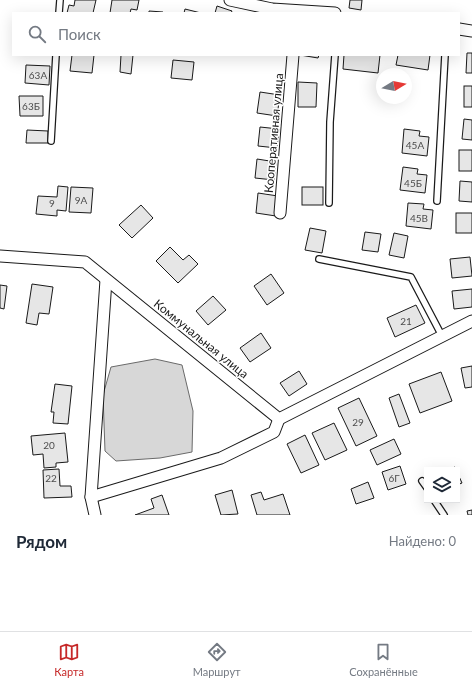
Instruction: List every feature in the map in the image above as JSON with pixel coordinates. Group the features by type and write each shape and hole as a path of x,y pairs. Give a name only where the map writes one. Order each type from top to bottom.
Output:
{"street":[{"path":"230,0 272,9 297,12"},
{"path":"460,30 472,31"},
{"name":"Кооперативная улица","path":"280,213 293,56"},
{"name":"Коммунальная улица","path":"0,256 85,262 279,419"},
{"path":"95,515 91,497 106,280"},
{"path":"91,497 221,458 274,432 279,419 472,321"}],"lane":[{"path":"59,12 60,0"},
{"path":"51,142 56,56"},
{"path":"329,202 330,122 335,56"},
{"path":"437,201 445,56"},
{"path":"319,259 410,277 442,336"},
{"path":"436,503 444,515"}],"shaded area":[{"path":"155,359 182,365 193,411 192,452 160,458 116,461 105,451 103,395 111,367"}],"building":[{"path":"75,0 96,0 93,12 67,12 69,5 74,6"},
{"path":"112,0 139,0 137,10 131,9 130,12 110,12"},
{"path":"350,0 362,0 361,10 349,8"},
{"path":"217,6 232,11 232,12 215,12"},
{"path":"185,9 197,12 184,12"},
{"path":"467,53 472,53 472,73 466,73"},
{"path":"72,56 94,56 92,73 70,71"},
{"path":"121,56 133,56 131,74 120,72"},
{"path":"306,56 319,56 318,58"},
{"path":"344,56 380,56 379,68 376,68 376,73 343,69"},
{"path":"398,56 430,56 428,70 396,65"},
{"path":"173,60 194,62 192,80 171,78"},
{"path":"26,65 50,66 49,85 25,83"},
{"path":"298,82 317,83 316,107 298,107"},
{"path":"464,86 472,86 472,107 464,107"},
{"path":"260,92 280,95 277,116 257,113"},
{"path":"19,96 43,96 43,116 20,116"},
{"path":"464,119 472,120 472,140 462,139"},
{"path":"260,127 279,129 277,148 258,146"},
{"path":"404,129 420,131 419,136 429,137 427,156 402,153"},
{"path":"27,130 48,131 48,143 26,143"},
{"path":"459,150 472,150 472,171 459,171"},
{"path":"257,159 276,162 274,180 255,178"},
{"path":"403,167 418,169 417,174 427,175 425,193 400,190"},
{"path":"460,181 472,182 472,202 459,201"},
{"path":"58,186 68,187 66,211 57,210 57,216 36,214 38,196 57,197"},
{"path":"71,187 93,188 91,213 69,212"},
{"path":"302,187 323,187 323,205 302,205"},
{"path":"258,193 278,196 276,216 256,213"},
{"path":"408,203 424,204 423,209 433,210 431,229 406,226"},
{"path":"141,205 153,218 132,238 119,225"},
{"path":"456,213 472,213 472,233 456,233"},
{"path":"310,228 326,231 322,253 305,250"},
{"path":"365,232 381,234 378,252 362,250"},
{"path":"394,233 408,236 404,258 389,255"},
{"path":"170,247 183,260 189,255 198,264 178,283 156,261"},
{"path":"470,257 472,276 452,278 450,259"},
{"path":"271,274 284,293 267,305 254,286"},
{"path":"32,284 53,287 49,314 39,313 37,325 26,323"},
{"path":"0,285 7,286 4,309 0,308"},
{"path":"472,289 472,307 454,309 452,291"},
{"path":"213,296 226,310 208,325 196,311"},
{"path":"416,305 425,323 395,337 387,318"},
{"path":"261,333 271,348 250,362 240,348"},
{"path":"472,366 472,387 465,388 461,368"},
{"path":"299,371 307,384 289,396 280,383"},
{"path":"441,372 452,401 420,413 409,384"},
{"path":"55,384 72,386 68,424 53,423 54,412 51,412"},
{"path":"399,394 410,423 399,427 389,398"},
{"path":"359,398 377,436 356,446 338,408"},
{"path":"334,423 347,450 325,460 312,433"},
{"path":"65,433 68,462 56,463 56,467 44,468 43,454 33,455 31,436"},
{"path":"305,435 319,465 301,473 287,444"},
{"path":"394,439 401,454 377,465 370,450"},
{"path":"400,466 406,484 388,490 382,472"},
{"path":"59,469 60,486 71,486 72,497 44,498 43,470"},
{"path":"368,482 374,498 356,504 351,489"},
{"path":"232,490 238,514 221,515 215,495"},
{"path":"261,492 264,500 283,494 290,515 257,515 251,495"},
{"path":"162,495 169,515 135,515 154,508 151,499"},
{"path":"472,510 472,515 468,515 467,511"}]}
